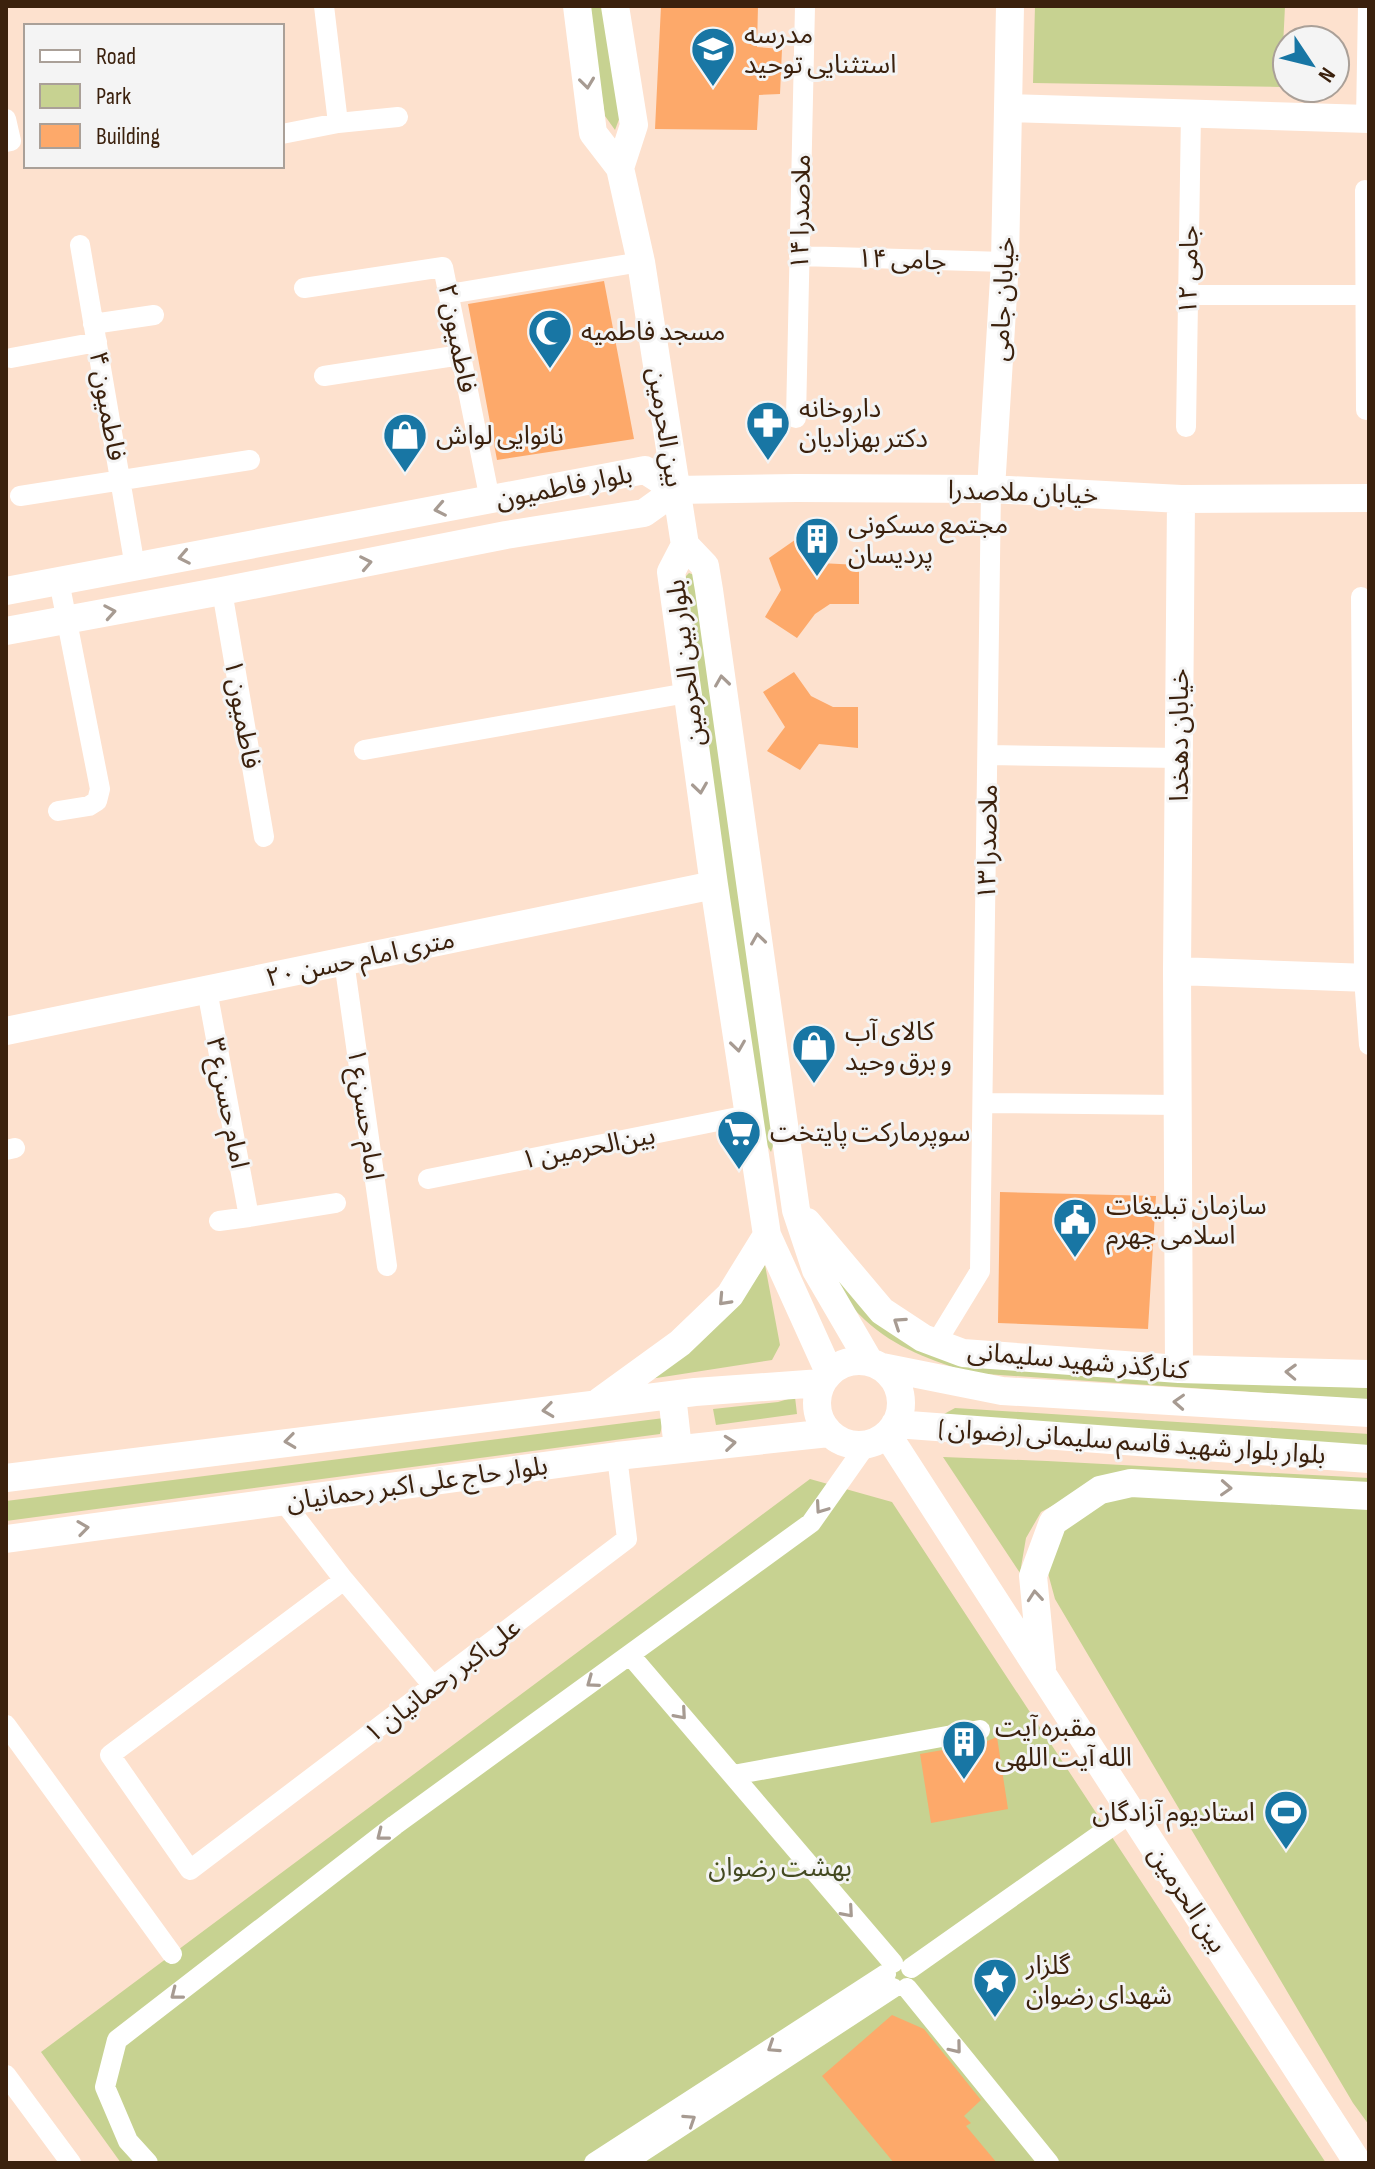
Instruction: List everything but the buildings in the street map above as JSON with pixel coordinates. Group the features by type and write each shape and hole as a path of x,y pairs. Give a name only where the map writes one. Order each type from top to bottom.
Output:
{"main road":[{"path":"577,6 593,133 620,168"},
{"path":"615,6 634,125 620,168"},
{"name":"خیابان جامی","path":"991,489 1005,262 1010,6"},
{"path":"1009,108 1367,119"},
{"name":"بین الحرمین","path":"620,168 641,262 685,545"},
{"name":"بلوار فاطمیون","path":"6,591 645,470 676,490 644,513 506,535 6,631"},
{"path":"596,480 604,491 607,505 604,519"},
{"name":"خیابان ملاصدرا","path":"676,490 991,489 1181,499 1369,498"},
{"name":"خیابان دهخدا","path":"1179,1369 1177,971 1181,499"},
{"name":"بلوار بین الحرمین","path":"825,1378 767,1235 671,572 685,545 705,566 796,1210 816,1270 875,1364"},
{"name":"۲۰ متری امام حسن","path":"6,1031 714,885"},
{"path":"1177,971 1366,978"},
{"path":"756,1166 789,1159"},
{"name":"کنارگذر شهید سلیمانی","path":"796,1210 882,1311 923,1338 963,1353 1179,1369 1369,1374"},
{"path":"596,1404 680,1343 730,1295 767,1235"},
{"path":"855,1360 875,1364 892,1376 898,1387 900,1412 883,1434 853,1445 840,1441 821,1423 816,1396 825,1378 841,1364 855,1360"},
{"name":"بلوار بلوار شهید قاسم سلیمانی (رضوان )","path":"875,1364 1002,1391 1369,1413"},
{"name":"بلوار حاج علی اکبر رحمانیان","path":"6,1478 825,1378"},
{"path":"672,1395 678,1449"},
{"name":"بلوار حاج علی اکبر رحمانیان","path":"6,1539 617,1456 829,1433"},
{"name":"بین الحرمین","path":"883,1434 1042,1673 1358,2163"},
{"name":"بلوار بلوار شهید قاسم سلیمانی (رضوان )","path":"883,1434 1369,1459"},
{"path":"1042,1673 1033,1576 1053,1522 1100,1490 1131,1483 1369,1496"}],"street":[{"path":"324,6 338,123"},
{"name":"ملاصدرا ۱۴","path":"796,418 805,6"},
{"path":"1367,119 1368,6"},
{"name":"جامی ۱۲","path":"1186,427 1191,113"},
{"path":"284,134 338,123 398,117"},
{"path":"6,119 11,141 6,142"},
{"path":"1365,190 1366,410"},
{"name":"فاطمیون ۴","path":"80,245 135,567"},
{"name":"جامی ۱۴","path":"799,256 1005,262"},
{"path":"449,294 641,262"},
{"name":"فاطمیون ۲","path":"304,288 443,267 490,500"},
{"path":"1187,295 1366,295"},
{"path":"11,358 154,315"},
{"path":"324,376 461,355"},
{"path":"20,496 250,460"},
{"name":"ملاصدرا ۱۳","path":"936,1343 980,1271 991,489"},
{"path":"58,811 89,806 97,801 100,789 59,581"},
{"name":"فاطمیون ۱","path":"222,591 264,837"},
{"path":"1361,597 1369,1045"},
{"path":"364,750 687,693"},
{"path":"988,755 1179,758"},
{"name":"امام حسن‌ع ۱","path":"344,961 387,1266"},
{"name":"امام حسن‌ع ۳","path":"207,990 249,1217"},
{"path":"984,1103 1178,1105"},
{"name":"بین‌الحرمین ۱","path":"428,1179 748,1115"},
{"path":"219,1221 336,1203"},
{"path":"148,2163 128,2141 105,2087 117,2040 395,1825 811,1523 883,1434"},
{"name":"علی‌اکبر رحمانیان ۱","path":"344,1580 110,1755 190,1870 627,1539 617,1456"},
{"path":"283,1501 344,1580 434,1687"},
{"path":"630,1655 733,1775 1049,2163"},
{"path":"6,1725 172,1954"},
{"path":"733,1775 980,1730"},
{"path":"625,2163 1132,1812"},
{"path":"594,2163 898,1976"},
{"path":"6,2075 71,2163"}],"green space":[{"path":"588,6 606,6 621,114 615,130 605,116"},
{"path":"1035,6 1285,6 1284,24 1271,24 1271,87 1033,83"},
{"path":"689,573 697,576 777,1133 771,1152 761,1135 683,579"},
{"path":"817,1255 925,1346 1154,1376 1369,1388 1369,1400 971,1373 915,1352 877,1330 851,1305"},
{"path":"765,1265 780,1345 772,1360 650,1379 737,1307"},
{"path":"795,1397 797,1414 716,1425 713,1409 778,1402"},
{"path":"955,1408 1369,1434 1369,1450 944,1414"},
{"path":"664,1418 660,1434 6,1521 6,1501"},
{"path":"943,1457 1369,1478 1369,1488 1095,1483 1041,1512 1026,1538 1020,1573"},
{"name":"بهشت رضوان","path":"810,1479 892,1502 1326,2163 121,2163 41,2052"},
{"name":"استادیوم آزادگان","path":"1105,1495 1369,1501 1369,2125 1353,2103 1055,1599 1046,1566 1064,1530"}],"place":[{"name":"مدرسه استثنایی توحید","path":"713,88"},
{"name":"مسجد فاطمیه","path":"550,370"},
{"name":"داروخانه دکتر بهزادیان","path":"768,462"},
{"name":"نانوایی لواش","path":"405,474"},
{"name":"مجتمع مسکونی پردیسان","path":"817,578"},
{"name":"کالای آب و برق وحید","path":"814,1085"},
{"name":"سوپرمارکت پایتخت","path":"739,1171"},
{"name":"سازمان تبلیغات اسلامی جهرم","path":"1075,1259"},
{"name":"مقبره آیت الله آیت اللهی","path":"964,1781"},
{"name":"استادیوم آزادگان","path":"1286,1851"},
{"name":"گلزار شهدای رضوان","path":"995,2019"}]}
